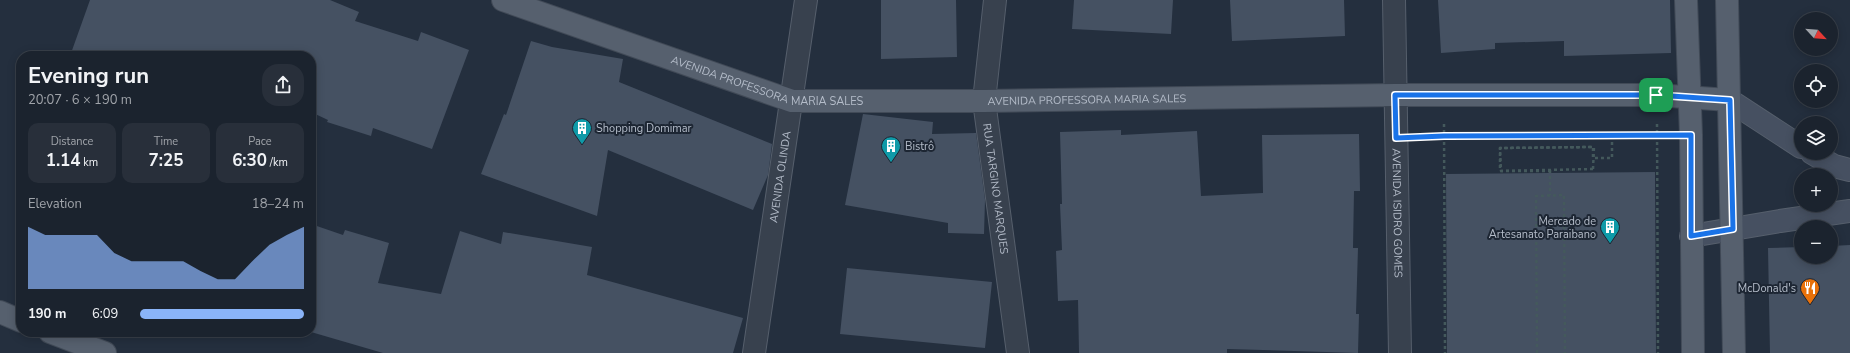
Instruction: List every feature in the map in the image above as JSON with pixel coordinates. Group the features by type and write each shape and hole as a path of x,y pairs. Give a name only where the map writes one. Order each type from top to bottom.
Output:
{"main road":[{"name":"AVENIDA PROFESSORA MARIA SALES","path":"503,0 792,102 984,101 1395,95 1656,95 1730,100"},
{"path":"1686,0 1691,135 1693,353"},
{"path":"1727,0 1727,64 1730,100 1733,229 1734,353"},
{"path":"1730,100 1794,142"},
{"path":"1824,160 1834,166 1850,170"},
{"path":"1691,236 1850,211"},
{"path":"0,312 16,319"},
{"path":"63,337 105,353"}],"street":[{"name":"AVENIDA OLINDA","path":"754,353 806,0"},
{"name":"RUA TARGINO MARQUES","path":"995,0 984,101 1018,353"},
{"name":"AVENIDA ISIDRO GOMES","path":"1394,0 1400,353"}],"path":[{"path":"1444,95 1445,353"},
{"path":"1656,95 1658,353"},
{"path":"1396,138 1612,134 1691,135"},
{"path":"1551,170 1501,171 1500,148 1594,147 1594,169 1551,170 1500,170 1500,148 1592,147 1593,158 1612,158 1612,134"},
{"path":"1550,196 1551,170"},
{"path":"1537,353 1536,196 1564,195 1565,353"}],"building":[{"path":"90,0 330,0 359,12 355,21 418,41 421,32 469,50 432,149 373,128 371,136 327,122 328,120 316,114 316,51 72,51"},
{"path":"881,0 956,0 957,57 881,59"},
{"path":"1074,0 1173,0 1171,34 1072,29"},
{"path":"1230,0 1344,0 1345,36 1232,41"},
{"path":"1438,0 1670,0 1671,53 1564,56 1564,41 1495,43 1495,49 1441,53"},
{"path":"531,41 552,47 623,59 619,82 772,144 768,175 753,210 608,150 597,216 481,174 504,114 506,115"},
{"path":"863,114 933,122 932,134 976,133 985,200 984,234 948,233 948,223 845,205"},
{"path":"1121,130 1121,135 1197,131 1201,196 1263,193 1262,135 1359,134 1360,191 1354,191 1353,248 1358,248 1356,314 1359,314 1358,353 1227,349 1227,353 1079,353 1078,300 1058,301 1056,251 1062,250 1060,204 1062,204 1060,132"},
{"name":"Mercado de Artesanato Paraibano","path":"1655,172 1656,353 1447,353 1446,174"},
{"path":"316,226 343,235 345,230 389,243 378,283 441,294 460,231 501,244 503,232 592,247 587,275 743,318 733,353 383,353 316,333"},
{"name":"McDonald's","path":"1850,245 1850,353 1770,353 1768,248 1794,247 1794,264 1838,264 1838,246"},
{"path":"847,268 992,282 985,348 840,334"}],"place":[{"name":"Shopping Domimar","path":"582,145"},
{"name":"Bistrô","path":"891,163"},
{"name":"Mercado de Artesanato Paraibano","path":"1610,244"},
{"name":"McDonald's","path":"1810,305"}],"route":[{"path":"1395,95 1656,95 1730,100 1733,229 1691,236 1691,135 1444,136 1396,138 1395,95"}]}
